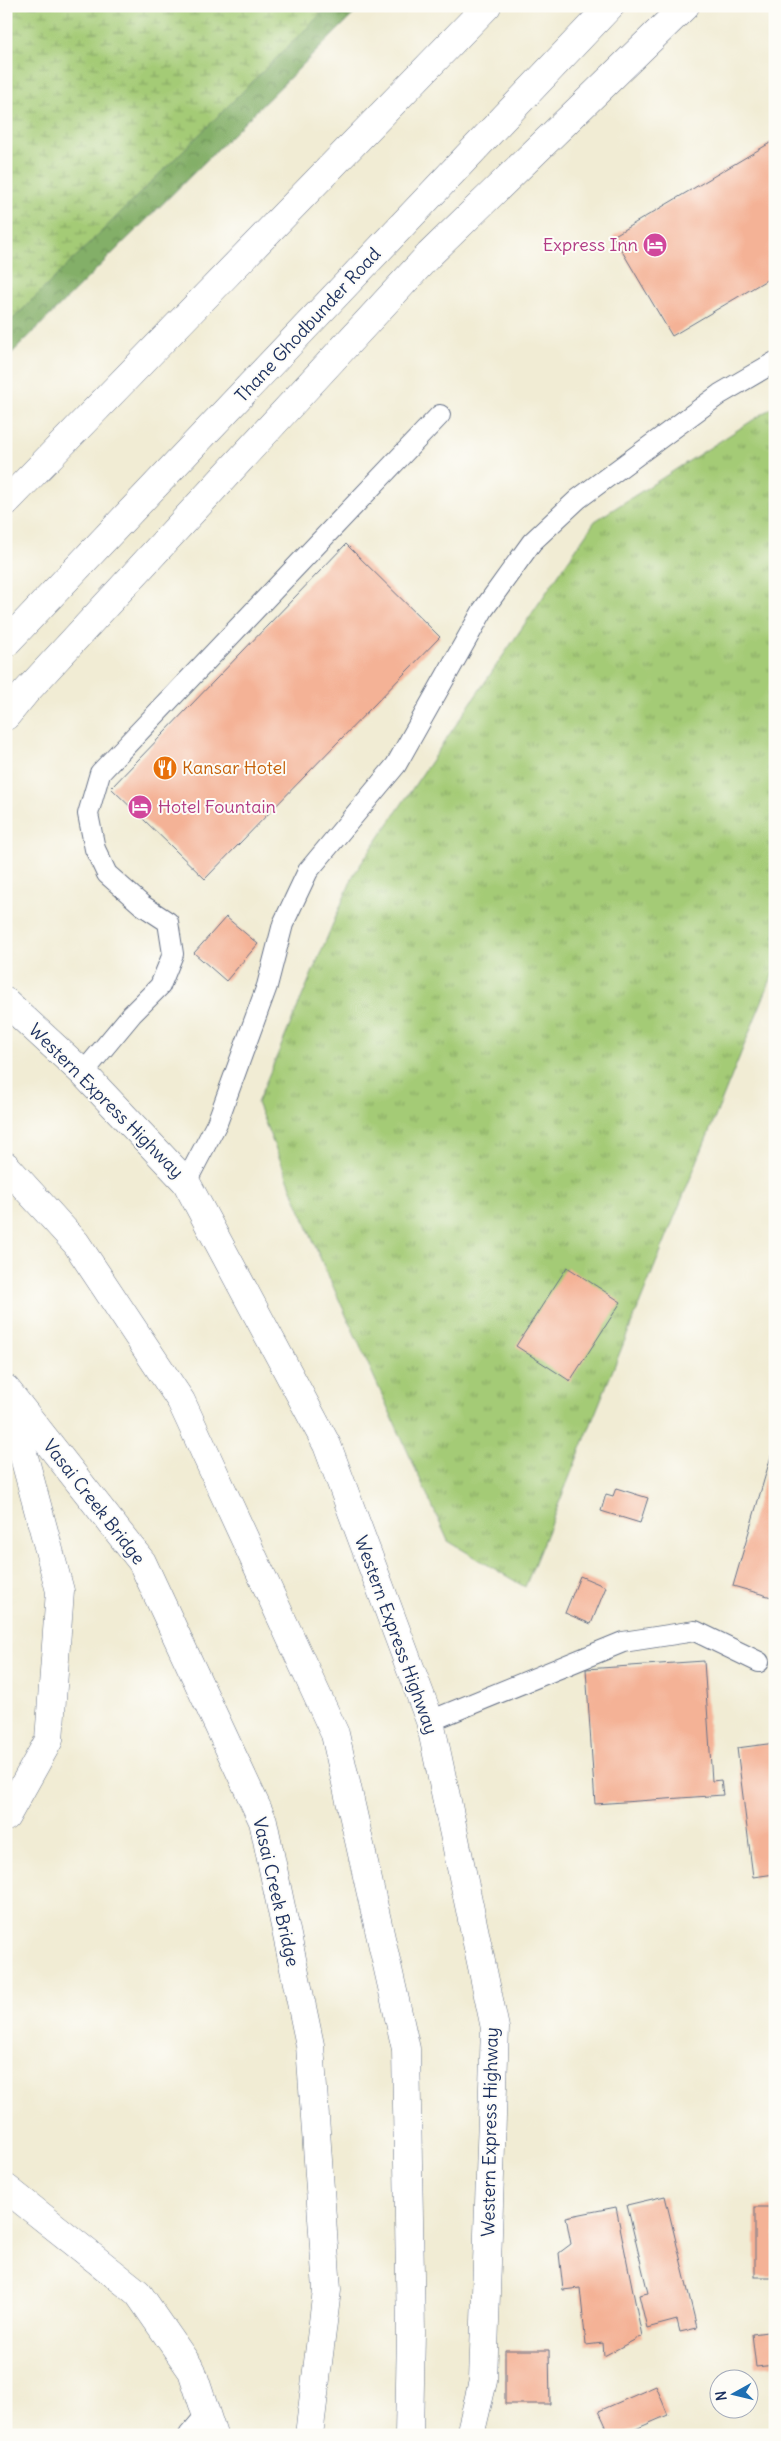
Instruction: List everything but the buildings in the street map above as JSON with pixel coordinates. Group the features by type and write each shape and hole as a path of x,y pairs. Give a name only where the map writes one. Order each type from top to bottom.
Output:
{"main road":[{"path":"6,502 487,6"},
{"name":"Thane Ghodbunder Road","path":"6,643 610,6"},
{"path":"6,716 25,693 429,255 685,6"},
{"name":"Western Express Highway","path":"6,1002 84,1073 186,1182 327,1445 430,1721 495,2028 483,2381 470,2435"},
{"path":"6,1166 76,1243 182,1401 335,1734 406,2049 411,2332 409,2435"},
{"path":"6,1389 60,1591 49,1740 6,1817"},
{"name":"Vasai Creek Bridge","path":"6,1389 142,1562 263,1821 310,2045 327,2290 309,2435"},
{"path":"6,2188 138,2294 192,2371 202,2428"}],"lane":[{"path":"186,1182 216,1123 267,986 283,924 308,871 396,765 489,602 532,542 578,499 720,394 775,362"},
{"path":"84,1073 132,1014 160,986 173,954 168,922 142,905 107,874 95,849 88,814 100,773 440,415"},
{"path":"430,1721 623,1642 695,1631 759,1662"}],"green space":[{"path":"6,6 362,6 6,359"},
{"path":"6,6 329,6 6,326"},
{"path":"775,406 775,969 525,1587 448,1541 318,1253 257,1103 354,874 595,521"}],"place":[{"name":"Express Inn","path":"655,245"},
{"name":"Kansar Hotel","path":"165,768"},
{"name":"Hotel Fountain","path":"140,807"}]}
